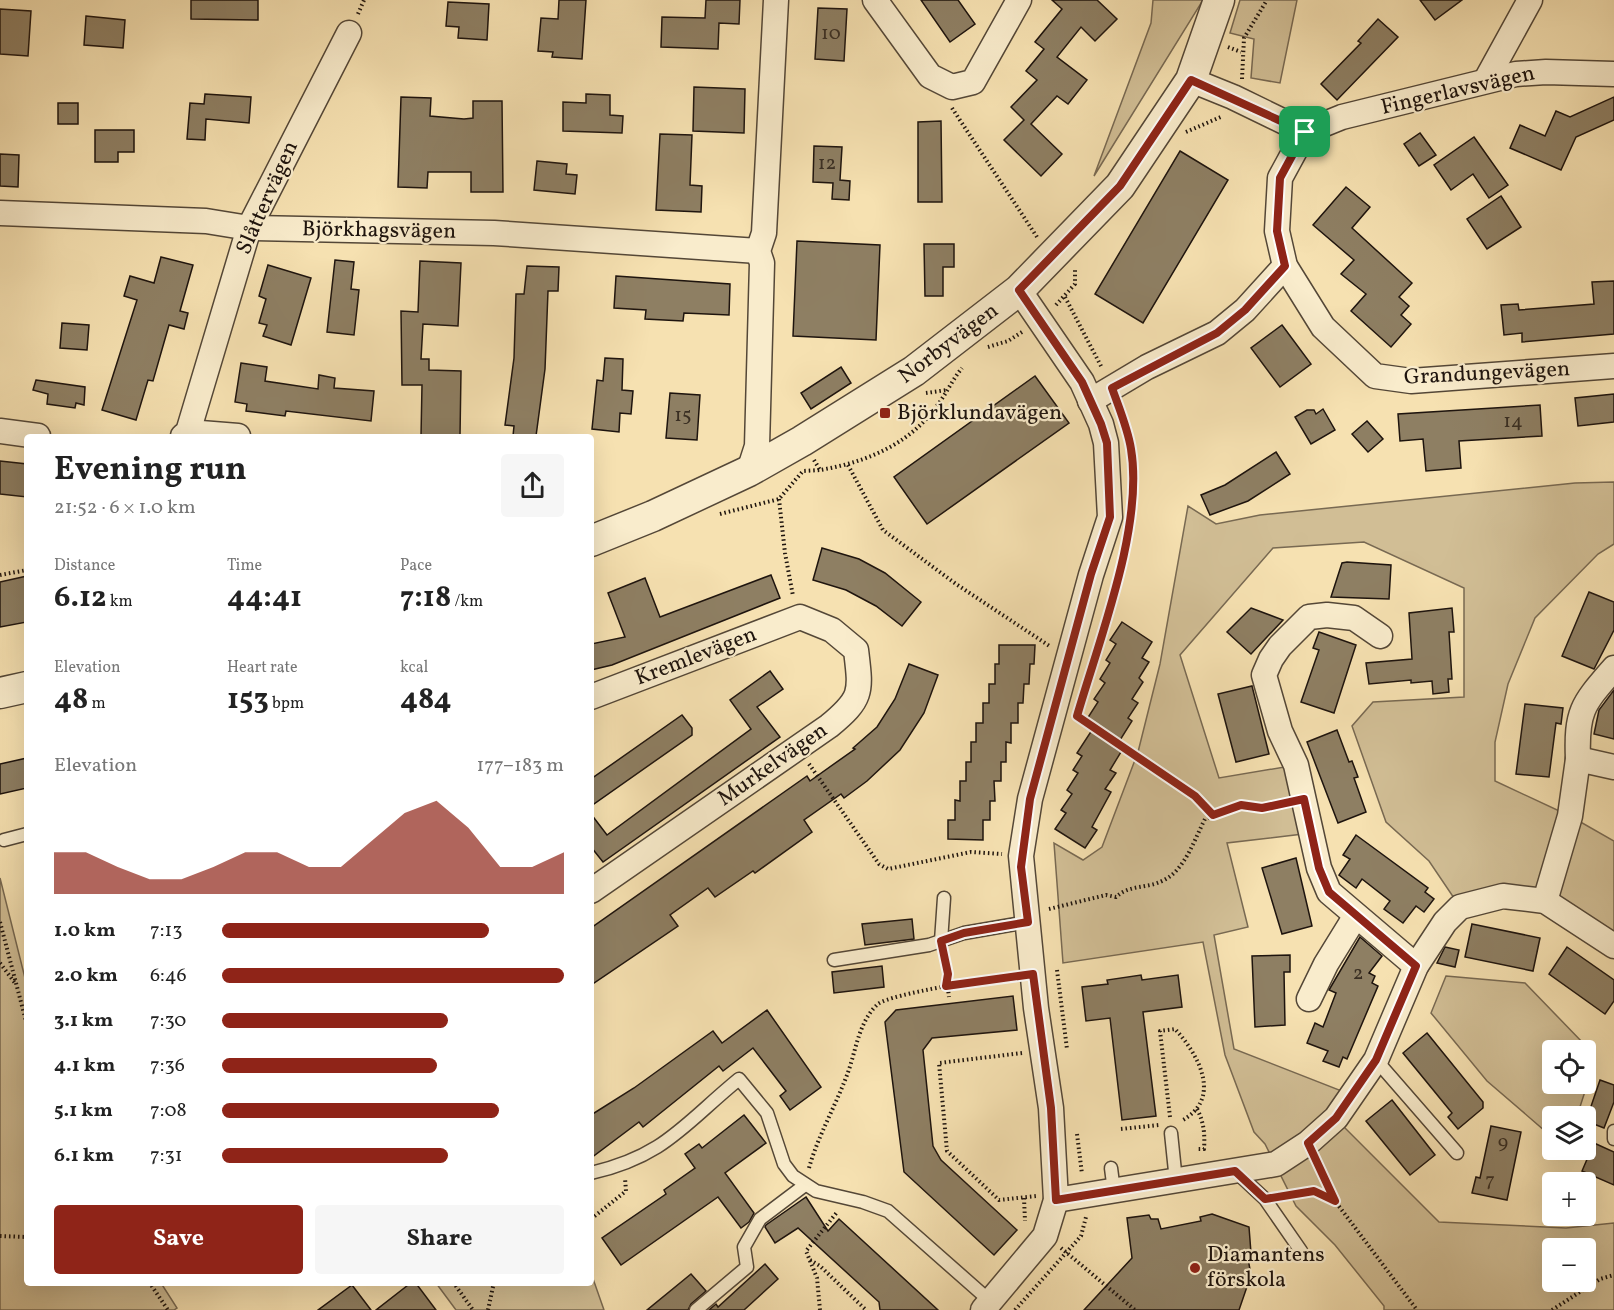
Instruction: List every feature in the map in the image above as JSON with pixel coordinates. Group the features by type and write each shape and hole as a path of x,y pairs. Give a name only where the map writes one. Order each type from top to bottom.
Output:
{"street":[{"path":"749,471 757,446 762,263 758,251 764,233 776,0"},
{"path":"875,0 930,76 952,87 973,82 1019,0"},
{"name":"Norbyvägen","path":"594,540 653,516 749,471 884,392 1019,290 1120,186 1191,80 1219,0"},
{"path":"1486,80 1530,0"},
{"name":"Slåttervägen","path":"185,434 249,228 349,33"},
{"name":"Fingerlavsvägen","path":"1305,132 1342,117 1424,98 1486,80 1546,72 1614,74"},
{"path":"1191,80 1305,132"},
{"name":"Grandungevägen","path":"1305,132 1280,178 1277,231 1285,266 1323,327 1375,376 1411,381 1614,366"},
{"name":"Björkhagsvägen","path":"0,213 206,221 249,228 494,233 758,251"},
{"path":"1090,401 1217,333 1245,310 1285,266"},
{"path":"986,1306 1056,1200 1051,1108 1033,974 1039,920 1021,856 1030,799 1068,658 1110,517 1107,443 1082,382 1019,290"},
{"path":"0,431 24,434"},
{"path":"1380,636 1354,618 1327,615 1309,617 1292,632 1271,659 1264,675 1280,731 1296,765 1319,868 1329,892 1355,917 1416,966"},
{"name":"Kremlevägen","path":"594,696 800,616"},
{"name":"Murkelvägen","path":"594,889 798,749 851,708 860,686 856,650 832,630 800,616"},
{"path":"1545,902 1570,816 1578,759 1577,727 1584,703 1614,668"},
{"path":"0,693 24,688"},
{"path":"1578,759 1614,767"},
{"path":"1056,1200 1085,1196 1113,1180 1176,1181 1276,1164 1308,1143 1336,1118 1376,1060 1416,966 1445,922 1460,908 1503,897 1545,902 1614,946"},
{"path":"1309,999 1326,964 1355,917"}],"lane":[{"path":"4,840 24,835"},
{"path":"941,941 944,898"},
{"path":"834,960 941,941 964,933 1039,920"},
{"path":"1376,1060 1457,1153"},
{"path":"594,1172 624,1166 651,1153 683,1131 698,1113 740,1079 767,1113 784,1164 793,1176 816,1191 848,1198 888,1211 986,1306"},
{"path":"1614,1131 1614,1139"},
{"path":"1171,1133 1176,1181"},
{"path":"1235,1171 1265,1199 1301,1251"},
{"path":"696,1310 747,1267 744,1247 760,1219 805,1185"}],"path":[{"path":"930,76 1051,258 1075,284"},
{"path":"1065,297 1112,388"},
{"path":"1129,440 1132,472"},
{"path":"848,465 883,530 956,584 1068,658"},
{"path":"779,499 785,553 800,616"},
{"path":"1101,633 1125,546"},
{"path":"0,575 24,571"},
{"path":"1074,726 1080,706"},
{"path":"1077,716 1195,796 1213,815"},
{"path":"798,749 879,864 888,869 971,852 1021,856"},
{"path":"1039,920 1048,909 1106,895 1116,897 1123,890 1164,881 1180,867 1205,819 1213,815 1241,805 1262,808 1304,799"},
{"path":"1047,901 1048,909"},
{"path":"0,922 24,1011"},
{"path":"941,941 948,974 946,986 949,997"},
{"path":"0,963 17,986"},
{"path":"1057,968 1068,1056"},
{"path":"805,1185 818,1140 848,1074 860,1034 870,1014 879,1003 946,986 1033,974"},
{"path":"1121,1129 1170,1124 1193,1114 1197,1109 1204,1088 1203,1072 1197,1058 1175,1029 1160,1031 1170,1119"},
{"path":"1022,1053 939,1063 947,1151 999,1200 1024,1198 1035,1234 1067,1252 1135,1310"},
{"path":"1197,1109 1202,1120 1206,1149 1197,1149"},
{"path":"1016,1310 1081,1236 1086,1221 1076,1123"},
{"path":"1308,1143 1335,1201 1417,1310"},
{"path":"594,1217 626,1191 624,1166"},
{"path":"1265,1199 1314,1191 1335,1201"},
{"path":"820,1310 817,1278 806,1251 810,1243 848,1198"},
{"path":"0,1236 24,1237"},
{"path":"809,1260 820,1266 866,1310"},
{"path":"1552,1310 1600,1279 1614,1275"},
{"path":"152,1286 168,1310"},
{"path":"456,1286 473,1310"},
{"path":"488,1310 493,1286"}],"shaded area":[{"path":"1153,0 1203,0 1094,176 1151,23"},
{"path":"1240,0 1297,0 1280,83 1251,78 1254,39 1230,33"},
{"path":"1614,482 1614,544 1598,554 1535,618 1508,684 1495,742 1495,781 1570,816 1614,841 1614,946 1545,901 1460,907 1429,861 1386,822 1352,726 1373,702 1464,697 1464,588 1364,542 1273,548 1180,655 1219,778 1296,765 1311,833 1227,843 1248,927 1214,935 1234,1049 1352,1095 1336,1119 1439,1222 1566,1228 1614,1223 1614,1310 1384,1310 1384,1306 1335,1245 1296,1206 1265,1144 1254,1132 1225,1055 1203,942 1063,963 1054,843 1083,860 1102,847 1138,752 1160,664 1188,506 1216,524 1260,515 1575,483"},
{"path":"0,878 24,974 24,1286 163,1286 177,1308 174,1310 0,1310"},
{"path":"1446,976 1525,983 1580,1040 1542,1040 1542,1094 1584,1094 1580,1106 1542,1106 1542,1128 1487,1081 1431,1013"},
{"path":"594,1282 604,1310 456,1310 438,1286 594,1286"}],"building":[{"path":"191,0 258,0 258,20 191,19"},
{"path":"559,0 586,0 582,59 552,57 553,52 538,51 541,18 558,19"},
{"path":"706,0 740,0 739,24 719,23 718,49 661,47 662,17 705,18"},
{"path":"921,0 958,0 975,24 950,42"},
{"path":"1052,0 1097,0 1117,19 1095,41 1081,27 1057,57 1087,80 1068,104 1057,96 1031,124 1062,154 1041,176 1004,140 1024,120 1011,107 1037,80 1026,71 1044,49 1035,42 1062,9"},
{"path":"1420,0 1462,0 1435,20"},
{"path":"448,2 489,4 487,40 458,38 459,27 446,26"},
{"path":"818,8 847,9 844,61 815,59"},
{"path":"0,9 31,11 28,56 0,54"},
{"path":"86,16 125,20 123,48 84,45"},
{"path":"1378,19 1398,37 1337,100 1321,84 1361,43 1358,41"},
{"path":"694,87 745,89 744,133 693,131"},
{"path":"205,94 251,97 249,123 206,119 205,140 187,139 190,103 204,104"},
{"path":"586,94 610,95 610,115 623,116 622,133 563,131 563,102 586,103"},
{"path":"401,97 431,98 430,116 464,119 473,118 473,101 502,101 503,192 471,192 471,172 428,172 427,188 398,187"},
{"path":"1614,97 1614,120 1576,137 1561,170 1510,148 1520,125 1545,136 1556,111 1570,117"},
{"path":"58,103 78,103 78,124 58,124"},
{"path":"941,121 942,202 918,202 918,122"},
{"path":"95,130 134,130 134,152 118,152 118,162 95,162"},
{"path":"1420,133 1436,155 1419,166 1404,144"},
{"path":"660,134 692,135 690,185 702,186 701,212 656,210"},
{"path":"1474,137 1508,185 1489,198 1473,174 1451,190 1434,165"},
{"path":"814,146 842,147 840,180 850,181 849,200 832,199 833,183 813,182"},
{"path":"1180,151 1228,180 1143,323 1095,294"},
{"path":"0,154 19,155 18,187 0,186"},
{"path":"537,161 567,164 566,174 577,175 575,194 534,190"},
{"path":"1346,187 1370,207 1352,228 1412,283 1399,297 1409,306 1401,315 1411,324 1391,347 1351,311 1366,294 1341,274 1354,260 1313,225"},
{"path":"1501,196 1521,227 1487,249 1467,219"},
{"path":"797,241 880,245 876,340 793,336"},
{"path":"924,244 954,244 954,267 943,267 943,296 925,296"},
{"path":"161,257 193,265 180,311 188,313 184,329 169,325 153,381 148,380 136,420 102,410 137,300 124,296 130,276 154,283"},
{"path":"335,260 354,262 351,289 359,290 354,335 327,332"},
{"path":"420,261 461,263 458,326 423,324 421,359 429,359 429,370 461,371 460,434 421,434 422,385 402,385 401,311 418,312"},
{"path":"268,265 311,278 291,345 263,336 267,325 259,323 266,299 259,296"},
{"path":"527,266 559,267 558,291 548,291 545,369 536,434 513,434 514,426 505,425 514,358 516,294 524,294"},
{"path":"616,276 730,284 729,315 684,313 683,321 645,319 646,310 614,308"},
{"path":"1614,281 1614,334 1522,342 1522,333 1504,335 1501,305 1518,304 1519,310 1594,304 1592,282"},
{"path":"62,323 89,325 87,350 60,348"},
{"path":"1282,325 1311,364 1280,387 1251,348"},
{"path":"605,358 623,359 622,390 633,391 631,414 620,413 619,432 592,429 597,380 603,381"},
{"path":"241,363 267,367 265,381 318,389 319,375 335,378 334,388 374,391 371,421 286,411 285,416 246,411 247,404 235,402"},
{"path":"841,367 851,383 811,409 801,393"},
{"path":"1035,376 1069,423 927,524 894,477"},
{"path":"36,380 85,387 84,405 76,403 75,408 47,404 48,394 33,390"},
{"path":"670,393 700,395 697,440 666,438"},
{"path":"1614,394 1614,422 1578,426 1575,398"},
{"path":"1540,405 1542,436 1459,441 1461,468 1426,471 1423,439 1400,441 1398,414"},
{"path":"1323,409 1335,430 1311,444 1295,417 1307,410 1314,410 1316,414"},
{"path":"1367,421 1383,439 1368,452 1352,434"},
{"path":"1276,452 1290,474 1248,501 1210,515 1201,495 1225,485"},
{"path":"0,461 24,464 24,497 0,494"},
{"path":"822,548 859,559 885,573 921,602 902,626 876,606 846,590 813,580"},
{"path":"1342,563 1391,565 1389,599 1331,597"},
{"path":"771,575 780,598 612,665 594,669 594,643 625,637 608,593 645,578 660,617"},
{"path":"24,577 24,623 0,627 0,582"},
{"path":"1589,592 1614,602 1614,630 1594,669 1562,656"},
{"path":"1251,608 1283,620 1251,654 1227,632"},
{"path":"1452,608 1454,632 1449,632 1452,679 1448,679 1449,692 1433,694 1432,681 1411,683 1411,680 1369,684 1366,663 1412,659 1409,613"},
{"path":"1122,622 1152,642 1142,658 1149,662 1139,678 1143,682 1132,699 1138,703 1128,718 1132,721 1115,748 1121,752 1110,770 1116,773 1105,789 1111,792 1092,827 1097,830 1085,848 1055,829 1066,813 1061,810 1072,794 1067,790 1078,773 1073,770 1082,756 1077,753 1096,724 1087,719 1098,702 1094,699 1105,683 1100,679 1110,663 1106,660 1116,644 1110,640"},
{"path":"1319,632 1356,645 1334,713 1301,702 1319,650 1313,648"},
{"path":"999,645 1035,645 1034,664 1030,664 1029,684 1024,684 1023,703 1018,703 1018,723 1011,723 1011,743 1006,742 1006,762 1001,762 1001,781 994,781 995,801 990,801 990,820 983,820 983,840 948,839 948,820 955,820 955,800 960,801 960,781 966,781 966,762 971,762 971,742 976,742 976,723 983,723 983,703 989,703 989,684 995,684 995,664 999,664"},
{"path":"909,664 938,675 924,713 900,750 867,781 844,798 841,794 804,820 812,832 755,873 753,871 715,897 708,888 670,915 678,926 594,983 594,926 807,776 810,781 855,749 853,748 877,727 895,699"},
{"path":"770,671 783,689 757,707 780,737 603,862 594,851 594,818 607,835 751,729 730,700"},
{"path":"1252,686 1269,754 1236,762 1218,694"},
{"path":"1614,690 1614,739 1594,734 1599,710"},
{"path":"1525,704 1563,708 1561,724 1556,723 1549,777 1516,774"},
{"path":"682,715 692,728 692,735 594,804 594,777"},
{"path":"1337,730 1349,762 1352,761 1358,777 1354,778 1366,812 1338,823 1307,742"},
{"path":"24,759 24,789 0,794 0,764"},
{"path":"1356,835 1428,888 1425,892 1434,899 1424,912 1416,906 1403,923 1384,909 1390,901 1362,879 1356,888 1339,875 1350,859 1343,855"},
{"path":"1296,858 1312,926 1282,934 1262,868"},
{"path":"912,919 914,939 865,945 862,924"},
{"path":"1472,924 1540,938 1533,971 1465,957"},
{"path":"1360,937 1382,956 1369,973 1375,976 1372,983 1378,986 1347,1059 1343,1057 1339,1067 1323,1061 1328,1051 1307,1043 1315,1023 1323,1027 1336,993 1329,990"},
{"path":"1445,947 1459,950 1455,967 1437,963"},
{"path":"1567,947 1614,980 1614,1001 1605,1014 1549,974"},
{"path":"1290,955 1290,972 1284,972 1285,1025 1255,1027 1252,956"},
{"path":"882,966 884,987 834,993 832,972"},
{"path":"1141,975 1142,980 1178,975 1182,1007 1143,1012 1156,1116 1122,1120 1110,1018 1086,1021 1082,987 1108,984 1107,980"},
{"path":"1013,996 1017,1030 932,1038 923,1050 933,1146 941,1160 1017,1230 994,1255 904,1172 885,1022 896,1010"},
{"path":"767,1010 821,1087 790,1110 780,1096 786,1091 753,1048 723,1071 719,1066 643,1127 639,1122 594,1156 594,1113 634,1088 713,1031 722,1043"},
{"path":"1427,1033 1483,1102 1483,1108 1458,1129 1448,1117 1452,1113 1403,1053"},
{"path":"1600,1080 1614,1085 1614,1102 1604,1128 1596,1125 1596,1106 1591,1106"},
{"path":"1392,1100 1435,1155 1410,1175 1366,1121"},
{"path":"744,1115 766,1143 725,1173 754,1213 749,1222 741,1228 718,1197 621,1265 602,1238 666,1194 664,1190 695,1168 685,1154 699,1144 702,1148"},
{"path":"1491,1126 1521,1132 1507,1200 1472,1193 1476,1177 1480,1178"},
{"path":"1596,1144 1614,1152 1614,1185 1596,1177 1596,1172 1582,1171 1587,1160 1596,1160"},
{"path":"806,1197 828,1231 839,1219 938,1310 880,1310 879,1302 798,1228 775,1243 766,1225"},
{"name":"Diamantens förskola","path":"1212,1214 1249,1227 1251,1253 1247,1253 1251,1275 1239,1310 1084,1310 1132,1258 1127,1218 1149,1215 1151,1219 1158,1219 1161,1229 1201,1221 1200,1217"},
{"path":"765,1264 778,1279 744,1310 709,1310 716,1304 718,1307"},
{"path":"691,1274 706,1291 691,1304 688,1310 647,1310"},
{"path":"353,1286 371,1310 318,1310"},
{"path":"407,1286 418,1286 436,1310 376,1310"}],"place":[{"name":"Björklundavägen","path":"885,413"},
{"name":"Diamantens förskola","path":"1195,1268"}],"route":[{"path":"1191,80 1233,97 1305,132 1280,178 1277,231 1285,266 1245,310 1217,333 1148,367 1112,388 1131,450 1133,504 1124,556 1077,716 1195,796 1213,815 1241,805 1262,808 1304,799 1319,868 1329,892 1355,917 1416,966 1376,1060 1336,1118 1308,1143 1335,1201 1314,1191 1265,1199 1235,1171 1056,1200 1051,1108 1033,974 946,986 948,974 941,941 964,933 1028,922 1021,867 1023,835 1030,799 1091,574 1110,517 1107,443 1101,424 1082,382 1041,318 1019,290 1120,186 1191,80"}]}
